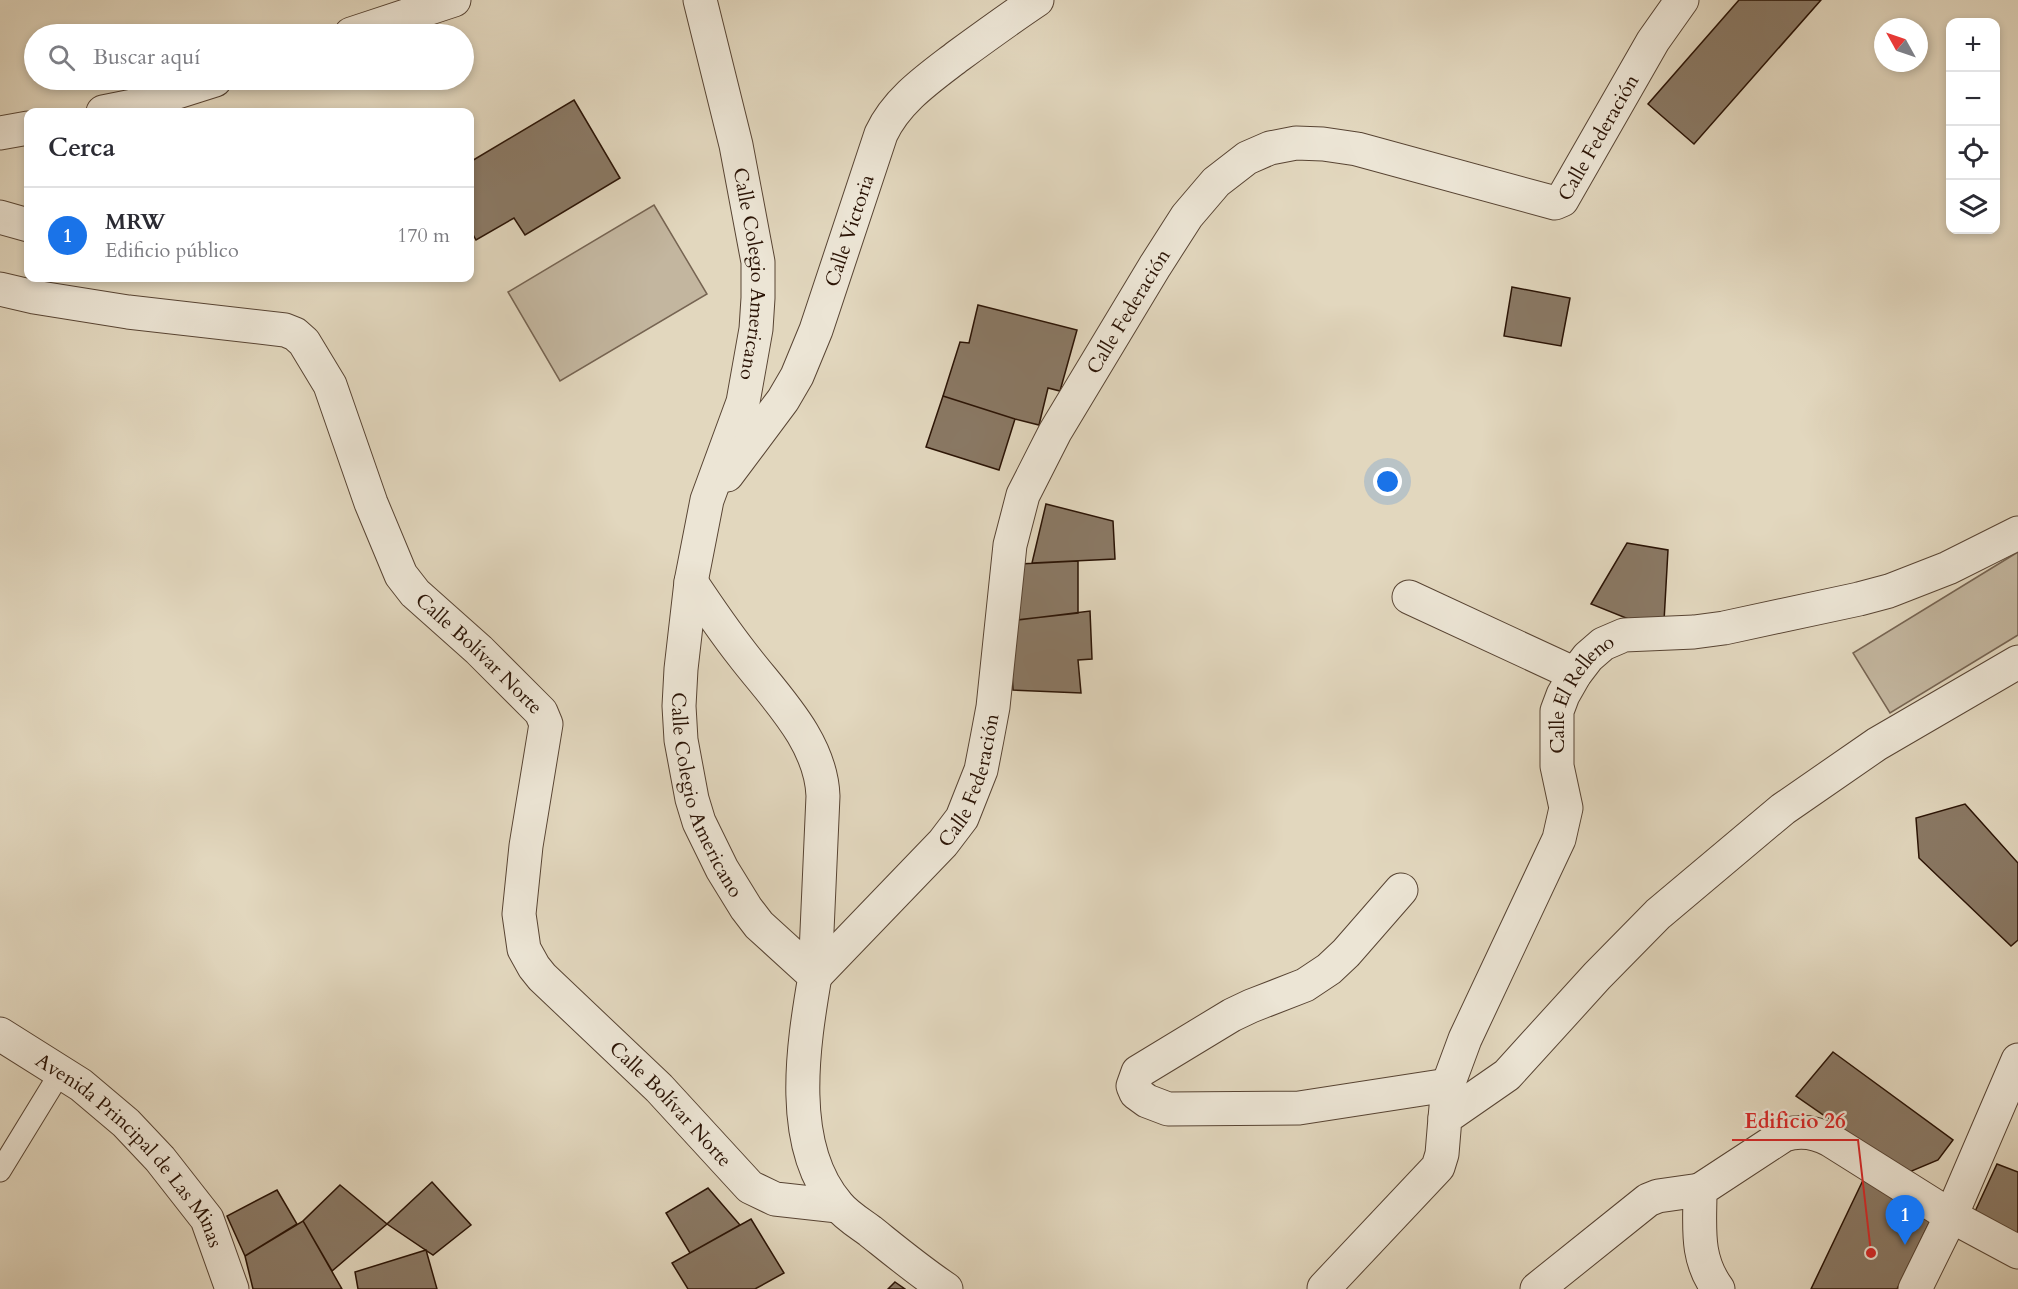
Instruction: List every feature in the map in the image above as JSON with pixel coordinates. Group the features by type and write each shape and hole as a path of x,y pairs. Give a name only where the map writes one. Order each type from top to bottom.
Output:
{"street":[{"name":"Calle Colegio Americano","path":"700,0 736,145 758,262 756,329 743,402 707,500 691,582 679,706 686,772 694,807 711,849 746,908 759,925 815,976"},
{"name":"Calle Victoria","path":"707,500 783,400 797,376 816,330 881,134 890,117 921,84 1037,0"},
{"name":"Calle Federación","path":"815,976 943,843 962,818 981,770 987,739 993,707 1010,544 1023,495 1055,432 1155,266 1202,197 1223,175 1248,158 1270,148 1296,143 1357,149 1555,203 1559,202 1653,41 1682,0"},
{"path":"379,24 439,3"},
{"path":"123,108 183,90"},
{"path":"0,133 24,129"},
{"path":"0,217 24,224"},
{"name":"Calle Bolívar Norte","path":"0,289 34,297 128,312 285,330 295,334 304,342 330,385 371,503 401,575 415,593 479,650 542,712 545,718 546,724 526,846 520,901 522,939 529,959 542,977 659,1088 750,1187 775,1199 838,1206"},
{"name":"Calle El Relleno","path":"1324,1288 1438,1167 1441,1161 1448,1085 1465,1039 1559,839 1564,822 1566,808 1557,766 1557,711 1575,674 1588,657 1618,636 1724,628 1889,591 1948,568 2018,533"},
{"path":"691,582 712,614 793,719 820,771 823,796 815,976 807,1023 803,1107 815,1166 838,1206 946,1289"},
{"path":"1409,597 1575,674"},
{"path":"1445,1118 1507,1075 1597,976 1658,914 1783,808 1877,744 2018,662"},
{"path":"1401,890 1329,969 1305,986 1232,1015 1138,1072 1133,1086 1136,1093 1147,1101 1168,1109 1299,1108 1448,1085"},
{"name":"Avenida Principal de Las Minas","path":"0,1034 81,1085 126,1123 160,1159 207,1219 232,1289"},
{"path":"1915,1289 1951,1216 2018,1060"},
{"path":"1537,1289 1648,1200 1658,1196 1700,1190 1784,1135 1806,1132 1830,1140 1951,1216 2018,1252"},
{"path":"1700,1190 1700,1252 1708,1274 1718,1289"}],"lane":[{"path":"0,1171 60,1073"}],"shaded area":[{"path":"654,205 707,294 560,381 508,292"},
{"path":"2018,552 2018,635 1890,713 1853,653"}],"building":[{"path":"1739,0 1821,0 1694,144 1648,104"},
{"path":"574,100 620,178 525,235 514,218 476,240 474,236 474,160"},
{"path":"1512,287 1570,298 1561,346 1504,336"},
{"path":"978,305 1077,330 1060,391 1048,388 1039,425 943,396 960,342 969,343"},
{"path":"943,396 1015,419 999,470 926,447"},
{"path":"1046,504 1113,521 1115,559 1032,563"},
{"path":"1627,543 1668,550 1664,621 1631,620 1591,604"},
{"path":"1078,561 1078,613 1016,620 1019,564"},
{"path":"1090,611 1092,659 1078,660 1081,693 1013,690 1009,621"},
{"path":"1965,804 2018,863 2018,940 2011,946 1919,858 1916,818"},
{"path":"1833,1052 1953,1140 1938,1160 1907,1173 1796,1096"},
{"path":"1997,1164 2018,1172 2018,1238 1972,1218"},
{"path":"1865,1176 1932,1217 1897,1289 1811,1289"},
{"path":"432,1182 471,1225 433,1255 387,1224"},
{"path":"340,1185 387,1224 332,1271 303,1221"},
{"path":"708,1188 740,1225 690,1253 666,1213"},
{"path":"277,1190 297,1224 245,1256 227,1216"},
{"path":"751,1219 784,1273 755,1289 688,1289 672,1263"},
{"path":"303,1221 342,1289 253,1289 245,1256"},
{"path":"426,1250 437,1289 358,1289 355,1272"},
{"path":"895,1282 905,1289 888,1289"}],"place":[{"name":"MRW","path":"1905,1245"},
{"name":"Edificio 26","path":"1871,1253"}]}
